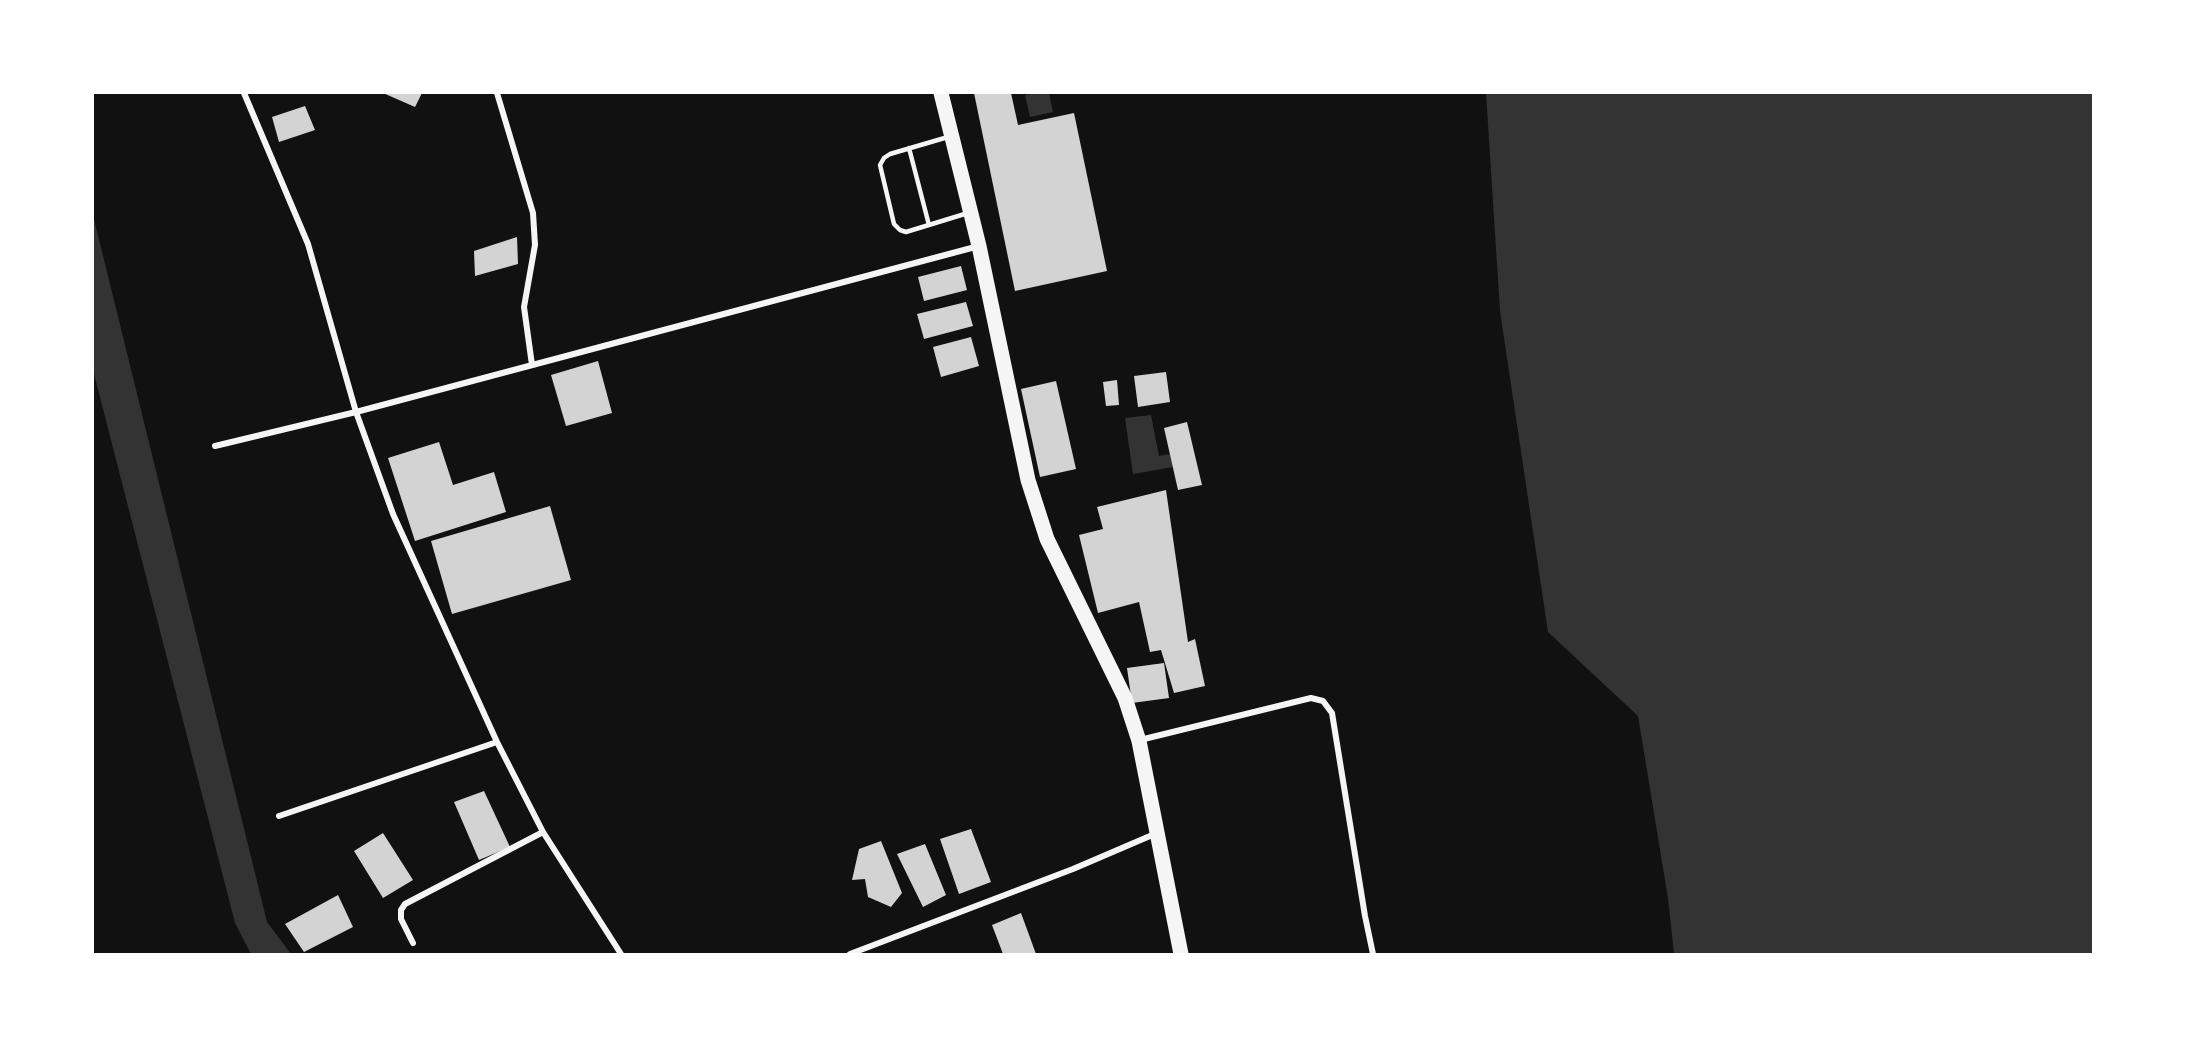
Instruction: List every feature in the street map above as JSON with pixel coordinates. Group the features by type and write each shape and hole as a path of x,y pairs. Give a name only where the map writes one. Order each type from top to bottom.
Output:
{"main road":[{"path":"941,93 979,246 1028,480 1047,539 1125,698 1139,741 1181,954"}],"street":[{"path":"244,93 308,244 356,412 393,514 497,742 543,832 621,954"},
{"path":"497,93 533,213 535,245 524,307 532,366"},
{"path":"215,446 532,366 979,246"},
{"path":"1139,741 1311,698 1323,701 1332,713 1373,954"},
{"path":"279,816 497,742"},
{"path":"413,943 401,919 401,910 405,904 543,832"},
{"path":"849,954 1073,869 1158,833"}],"lane":[{"path":"952,136 890,154 884,158 880,165 894,224 906,232 971,212"},
{"path":"909,148 929,225"}],"shaded area":[{"path":"1049,93 1053,112 1030,117 1025,95"},
{"path":"1486,93 2093,93 2093,954 1674,954 1668,898 1638,716 1548,632 1500,311"},
{"path":"93,215 267,922 291,954 251,954 235,923 93,370"},
{"path":"1151,415 1159,456 1170,454 1173,467 1133,474 1125,418"}],"building":[{"path":"383,93 422,93 415,107"},
{"path":"974,93 1011,93 1018,125 1074,113 1107,271 1015,291"},
{"path":"305,106 315,130 279,142 272,117"},
{"path":"517,237 518,264 475,276 474,251"},
{"path":"961,266 967,290 924,301 918,277"},
{"path":"966,302 973,326 924,339 917,314"},
{"path":"971,337 979,366 941,377 933,347"},
{"path":"598,361 612,413 566,426 551,375"},
{"path":"1166,372 1170,402 1138,407 1134,376"},
{"path":"1117,380 1119,405 1106,406 1103,382"},
{"path":"1056,381 1076,469 1040,477 1021,389"},
{"path":"1187,422 1202,485 1178,490 1164,428"},
{"path":"439,442 453,485 494,472 506,512 415,541 388,458"},
{"path":"1166,490 1188,642 1195,639 1205,686 1174,693 1161,650 1150,652 1139,602 1098,613 1079,535 1103,529 1097,507"},
{"path":"550,506 571,580 452,614 431,541"},
{"path":"1164,663 1169,698 1132,703 1127,668"},
{"path":"484,791 510,847 479,860 454,802"},
{"path":"971,829 991,882 959,894 940,839"},
{"path":"383,833 413,880 383,898 354,851"},
{"path":"881,841 902,893 891,907 868,897 865,879 852,880 859,849"},
{"path":"925,844 946,895 923,907 897,854"},
{"path":"338,895 353,927 304,952 285,924"},
{"path":"1021,913 1036,954 1003,954 992,925"}]}
